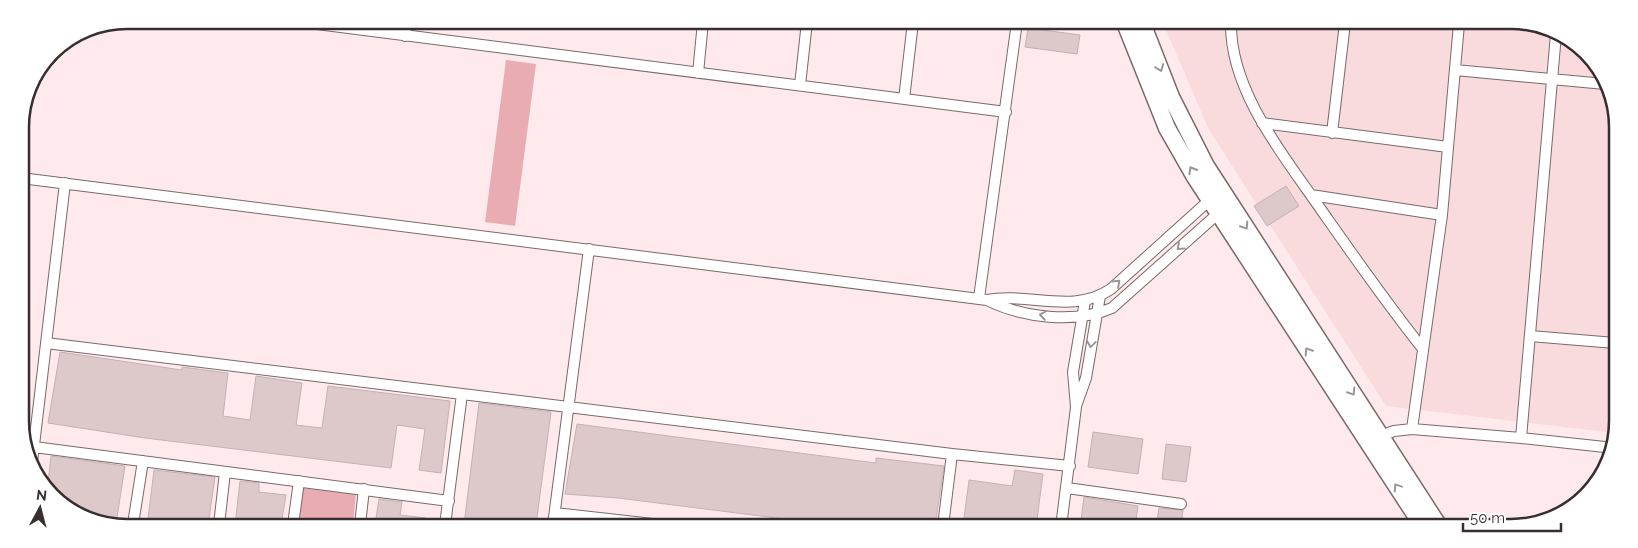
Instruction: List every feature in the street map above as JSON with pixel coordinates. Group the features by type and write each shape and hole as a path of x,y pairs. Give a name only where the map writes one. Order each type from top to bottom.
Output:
{"main road":[{"path":"1127,29 1167,128 1220,201 1374,439 1419,519"},
{"path":"1144,29 1171,97 1206,166 1220,201"},
{"path":"1374,439 1433,519"}],"street":[{"path":"354,29 1006,112"},
{"path":"405,36 406,29"},
{"path":"698,73 702,29"},
{"path":"800,85 806,29"},
{"path":"904,98 912,29"},
{"path":"983,299 1016,29"},
{"path":"1232,29 1236,60 1262,124 1383,300 1423,349"},
{"path":"1332,133 1344,29"},
{"path":"1412,429 1442,215 1458,29"},
{"path":"1521,438 1555,40"},
{"path":"1454,70 1599,83"},
{"path":"1262,124 1448,147"},
{"path":"29,179 983,299 999,298 1068,303 1085,301 1100,296 1220,201"},
{"path":"33,451 65,183"},
{"path":"1311,195 1442,215"},
{"path":"983,299 1017,311 1059,317 1096,315 1112,308 1220,201"},
{"path":"554,519 589,249"},
{"path":"1076,407 1086,378 1100,296"},
{"path":"1062,519 1076,407 1073,372 1085,301"},
{"path":"1530,336 1609,343"},
{"path":"46,343 952,454 1070,466"},
{"path":"446,519 462,394"},
{"path":"1374,439 1412,429 1606,447"},
{"path":"34,447 448,501"},
{"path":"944,519 952,454"},
{"path":"135,519 142,461"},
{"path":"220,519 226,472"},
{"path":"294,519 299,481"},
{"path":"1066,488 1181,504"},
{"path":"361,519 364,489"},
{"path":"555,513 603,519"}],"shaded area":[{"path":"1166,29 1511,29 1537,32 1549,36 1571,49 1585,62 1599,83 1604,95 1609,120 1608,432 1386,406 1209,130"},
{"path":"506,60 536,64 515,226 485,222"},
{"path":"303,488 356,494 354,519 300,519"}],"building":[{"path":"1028,29 1080,35 1077,54 1025,47"},
{"path":"1286,186 1299,206 1267,226 1254,206"},
{"path":"60,352 182,370 182,367 228,373 223,416 250,420 256,376 302,383 296,425 322,428 328,386 450,401 441,473 419,470 425,429 397,425 391,468 145,438 48,423"},
{"path":"479,403 551,412 537,519 465,519"},
{"path":"577,424 876,463 876,458 944,466 936,519 784,519 618,498 565,494"},
{"path":"1093,432 1143,439 1138,474 1088,467"},
{"path":"1166,444 1191,447 1186,482 1162,479"},
{"path":"51,456 125,466 117,518 89,512 65,497 65,483 51,483 48,480"},
{"path":"154,470 215,477 209,519 148,519"},
{"path":"1015,470 1043,474 1037,519 964,519 969,480 1012,486"},
{"path":"240,481 259,483 259,492 286,495 282,519 236,519"},
{"path":"1084,497 1138,506 1136,519 1081,519"},
{"path":"379,499 402,502 400,515 426,518 426,519 376,519"},
{"path":"1159,508 1183,510 1182,519 1157,519"}]}
